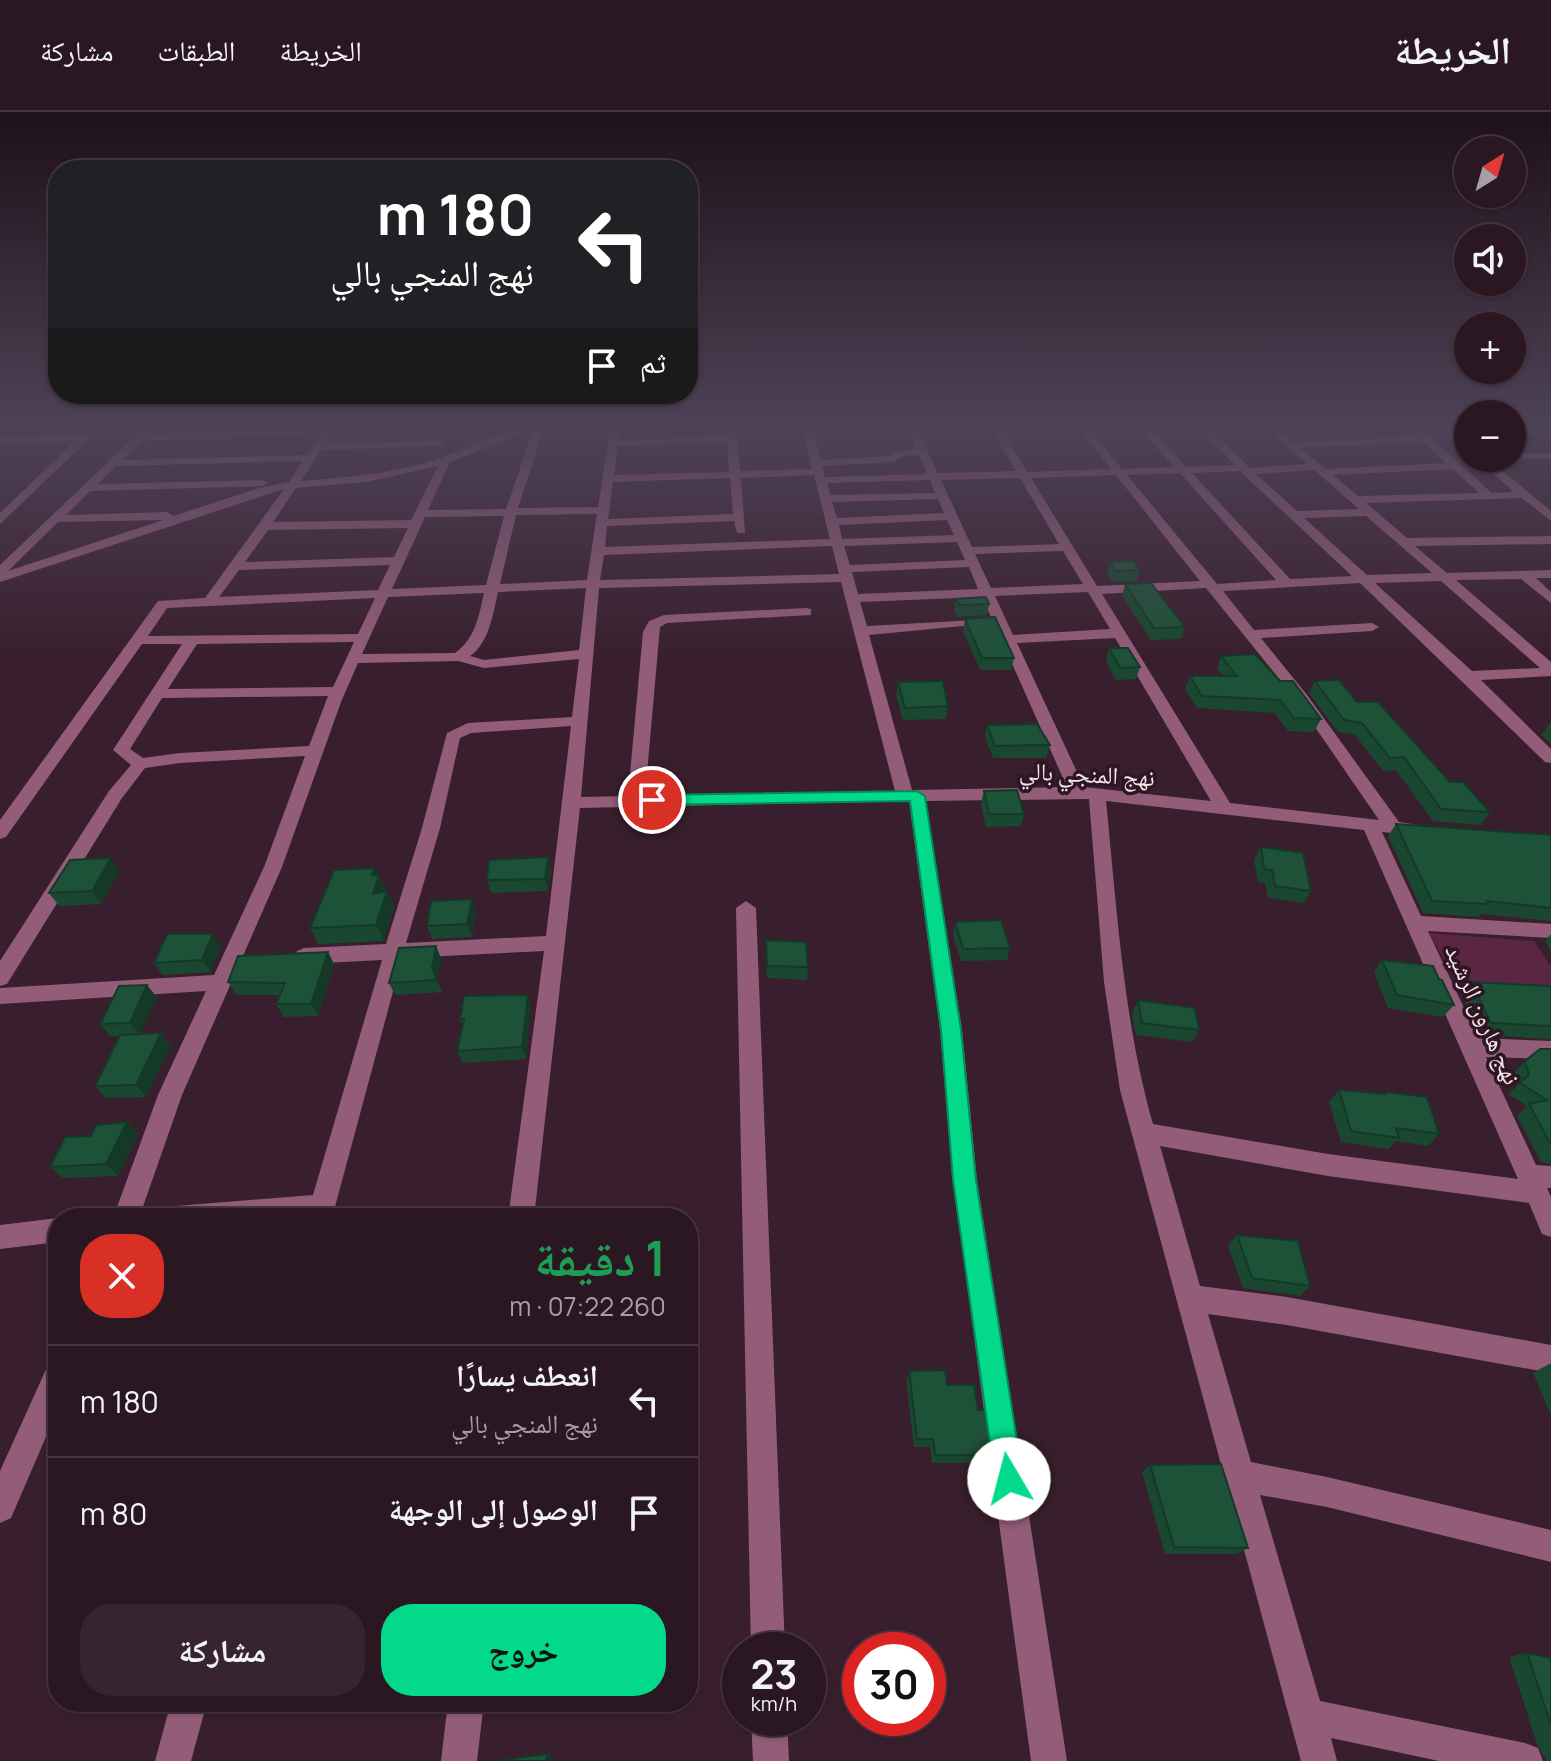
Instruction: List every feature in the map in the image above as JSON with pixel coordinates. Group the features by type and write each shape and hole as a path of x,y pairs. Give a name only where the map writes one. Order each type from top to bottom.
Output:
{"street":[{"path":"0,520 19,502"},
{"path":"0,575 73,502"},
{"path":"0,575 227,502"},
{"path":"210,601 281,502"},
{"path":"130,1208 170,1095 273,867 338,691 424,502"},
{"path":"458,657 473,647 492,590 515,502"},
{"path":"522,1208 605,502"},
{"path":"738,502 743,546"},
{"path":"826,502 911,796 951,1030 965,1180 1049,1761"},
{"path":"945,502 1009,639 1087,792 1114,982 1143,1133 1242,1476 1319,1761"},
{"path":"1039,502 1224,808"},
{"path":"1144,502 1335,742 1393,827"},
{"path":"1212,502 1286,583"},
{"path":"1280,502 1468,676 1551,758"},
{"path":"1357,502 1550,669"},
{"path":"1533,502 1551,517"},
{"path":"1294,515 1368,512"},
{"path":"265,526 511,514 739,517"},
{"path":"55,519 188,515"},
{"path":"831,522 952,516"},
{"path":"1404,542 1551,540"},
{"path":"598,551 837,543 967,550 1067,547"},
{"path":"0,833 163,604 845,573 967,550"},
{"path":"236,566 399,561"},
{"path":"1524,574 1551,599"},
{"path":"852,598 1551,574"},
{"path":"636,801 650,632 654,624 664,619 806,612"},
{"path":"861,631 1001,621"},
{"path":"1251,634 1372,627"},
{"path":"1009,639 1120,633"},
{"path":"139,640 363,638"},
{"path":"140,764 121,750 192,640"},
{"path":"353,659 458,657 484,664 586,654"},
{"path":"1468,676 1550,669"},
{"path":"157,694 338,691"},
{"path":"321,1208 431,828 453,736 468,728 580,721"},
{"path":"0,978 115,795 140,764 180,758 316,750"},
{"name":"نهج المنجي بالي","path":"572,803 1087,792 1435,832"},
{"name":"نهج هارون الرشيد","path":"1370,824 1471,1047 1539,1182 1551,1225"},
{"path":"746,908 767,1632"},
{"path":"1415,923 1551,931"},
{"path":"232,959 555,943"},
{"path":"0,996 222,982"},
{"path":"1471,1047 1551,1050"},
{"path":"1143,1133 1328,1165 1539,1182"},
{"path":"0,1237 48,1231"},
{"path":"1192,1298 1287,1311 1551,1359"},
{"path":"0,1507 12,1455 48,1392"},
{"path":"1242,1476 1327,1492 1551,1546"},
{"path":"173,1761 186,1712"},
{"path":"459,1761 465,1712"},
{"path":"1309,1716 1525,1761"},
{"path":"770,1736 771,1761"}],"shaded area":[{"path":"1429,933 1534,941 1551,967 1551,992 1460,988"}],"building":[{"path":"1134,561 1140,570 1116,571 1110,562"},
{"path":"1151,583 1185,627 1154,628 1125,584"},
{"path":"986,597 989,604 959,605 956,599"},
{"path":"995,617 1014,658 982,658 965,619"},
{"path":"1109,648 1128,648 1140,667 1120,668"},
{"path":"1255,654 1280,681 1293,681 1321,719 1294,718 1280,700 1202,696 1190,676 1237,676 1221,656"},
{"path":"1339,680 1357,702 1378,702 1450,782 1463,782 1490,812 1441,809 1404,757 1390,758 1362,723 1344,720 1315,681"},
{"path":"943,681 948,706 905,708 898,682"},
{"path":"1037,724 1050,745 995,746 987,725"},
{"path":"1017,790 1024,814 989,814 984,791"},
{"path":"1396,824 1551,835 1551,908 1487,901 1489,904 1432,901"},
{"path":"1261,847 1303,853 1311,891 1275,886 1272,870 1264,869"},
{"path":"548,857 545,879 487,880 489,860"},
{"path":"111,858 92,891 49,893 70,860"},
{"path":"375,868 372,875 379,875 373,894 387,891 376,925 310,928 334,870"},
{"path":"472,899 467,924 427,926 431,901"},
{"path":"1001,920 1010,948 963,949 955,922"},
{"path":"167,934 213,934 202,960 154,963"},
{"path":"766,940 806,942 808,967 767,966"},
{"path":"436,946 432,968 437,980 389,983 399,948"},
{"path":"328,952 311,1004 276,1004 285,983 228,982 238,956"},
{"path":"1382,960 1433,966 1454,1005 1397,995"},
{"path":"1471,982 1551,986 1551,1026 1491,1023"},
{"path":"147,985 130,1023 100,1024 119,986"},
{"path":"528,995 522,1047 457,1051 464,1019 460,1019 464,996"},
{"path":"1138,1000 1195,1008 1199,1030 1142,1023"},
{"path":"161,1033 136,1085 95,1086 120,1035"},
{"path":"1540,1049 1551,1049 1551,1145 1529,1104 1547,1100 1520,1083 1529,1075 1525,1061"},
{"path":"1339,1090 1427,1097 1439,1134 1396,1128 1399,1138 1351,1131"},
{"path":"127,1122 106,1164 50,1167 65,1137 91,1136 96,1125"},
{"path":"1237,1235 1298,1241 1310,1286 1252,1278"},
{"path":"945,1370 947,1385 974,1385 978,1410 986,1410 993,1455 935,1455 933,1439 917,1439 909,1371"},
{"path":"1221,1464 1248,1548 1174,1547 1150,1465"},
{"path":"1527,1653 1551,1658 1551,1725"},
{"path":"547,1754 546,1761 496,1761"}],"route":[{"path":"652,800 917,796 951,1030 965,1180 1009,1479"}]}
